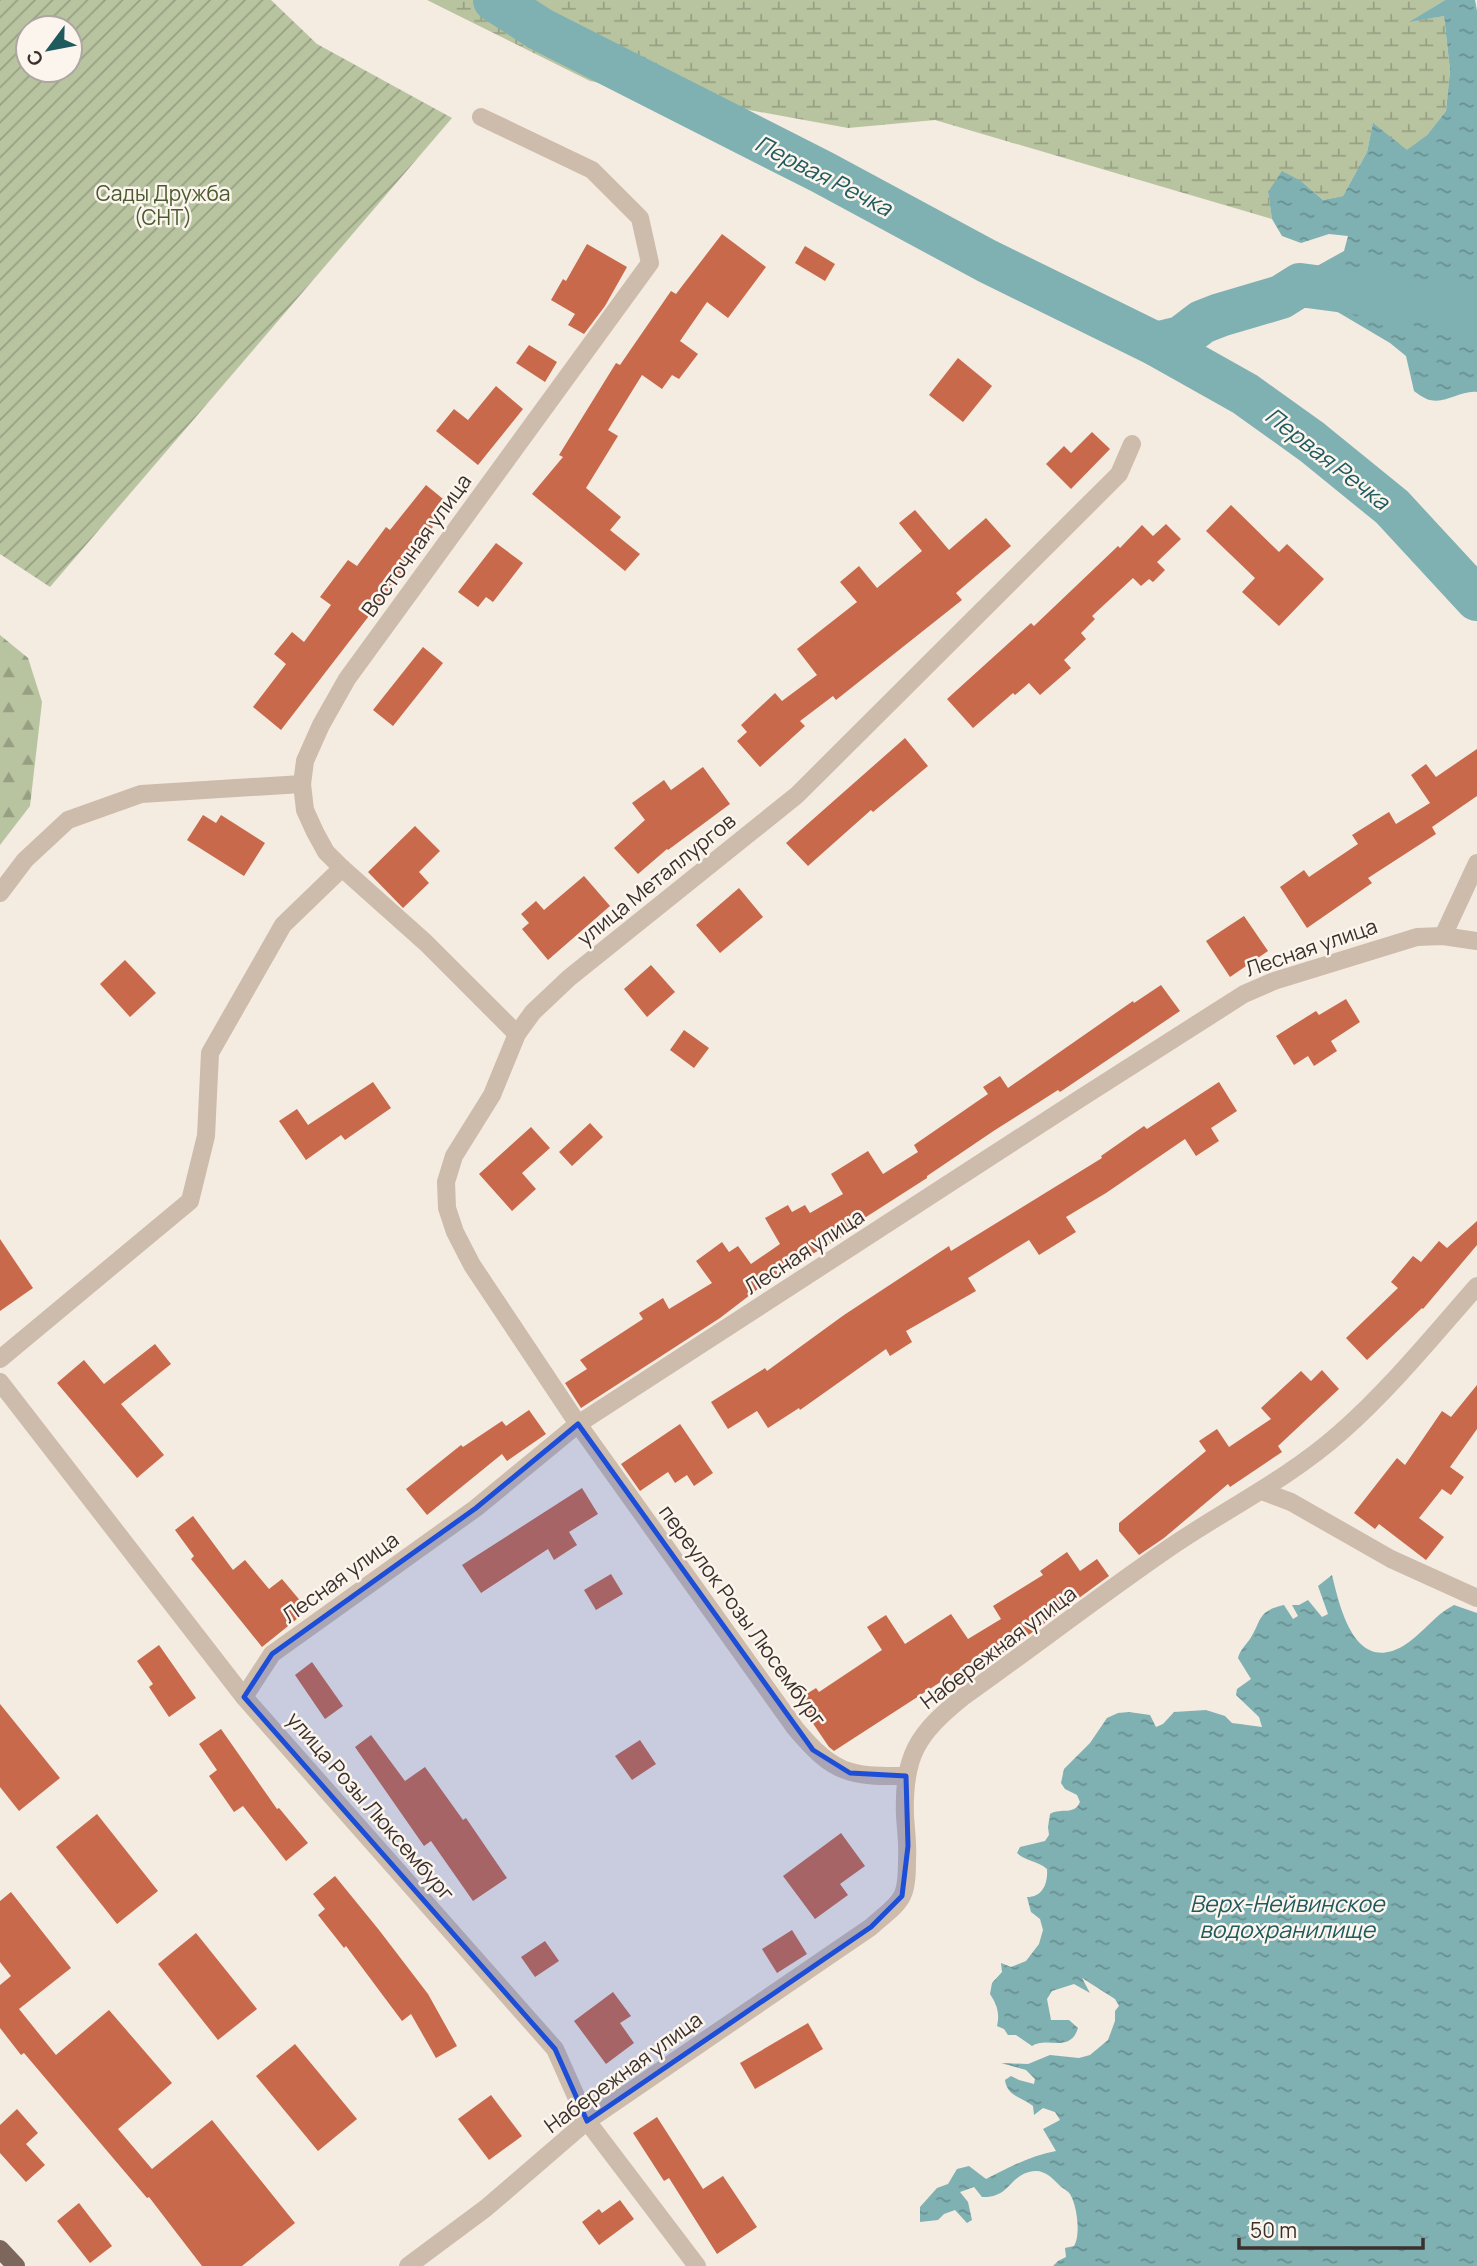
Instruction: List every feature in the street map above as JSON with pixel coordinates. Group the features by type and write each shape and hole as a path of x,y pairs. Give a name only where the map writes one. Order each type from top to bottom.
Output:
{"main road":[{"path":"0,2249 16,2266"}],"street":[{"name":"Восточная улица","path":"481,117 592,170 640,218 650,262 346,679 305,761 302,783 305,810 326,852 426,943 517,1034"},
{"name":"улица Металлургов","path":"578,1424 472,1265 455,1232 447,1208 446,1182 454,1156 492,1095 517,1034 533,1012 569,978 797,795 1119,474 1132,444"},
{"path":"0,893 25,860 68,820 141,793 302,783"},
{"path":"1443,936 1477,863"},
{"path":"0,1359 190,1201 206,1136 210,1053 283,925 342,868"},
{"name":"Лесная улица","path":"244,1697 272,1654 476,1508 578,1424 1244,995 1275,981 1417,937 1443,936 1477,942"},
{"name":"Набережная улица","path":"408,2266 486,2208 587,2121 871,1927 902,1896 908,1846 905,1816 906,1776 921,1736 938,1717 1169,1548 1262,1491 1318,1451 1363,1412 1477,1286"},
{"name":"улица Розы Люксембург","path":"0,1381 244,1697 555,2049 573,2095 587,2121 697,2266"},
{"name":"переулок Розы Люсембург","path":"578,1424 813,1750 832,1765 850,1773 906,1776"},
{"path":"1262,1491 1291,1502 1391,1559 1477,1598"}],"highlighted area":[{"path":"578,1424 813,1750 850,1773 906,1776 908,1846 902,1896 871,1927 587,2121 555,2049 244,1697 272,1654 476,1508"}],"green space":[{"name":"Сады Дружба (СНТ)","path":"0,0 271,0 317,44 452,118 50,587 0,554"},
{"path":"427,0 1445,0 1411,21 1444,16 1450,70 1446,111 1427,135 1407,151 1373,124 1367,152 1343,196 1323,200 1301,181 1268,192 1272,219 935,120 848,128 590,81"},
{"path":"0,635 28,658 42,702 30,806 0,845"}],"water":[{"path":"1445,0 1475,0 1477,11 1477,392 1436,401 1426,399 1414,391 1406,356 1390,343 1314,298 1300,285 1317,266 1344,251 1348,236 1329,234 1301,243 1282,236 1272,219 1268,192 1282,171 1301,181 1323,200 1343,196 1367,152 1373,123 1407,150 1427,135 1446,111 1450,70 1444,16 1409,22"},
{"name":"Верх-Нейвинское водохранилище","path":"1332,1575 1352,1633 1362,1645 1373,1651 1386,1652 1403,1646 1454,1605 1477,1613 1477,2266 1053,2266 1066,2257 1065,2248 1074,2246 1078,2228 1076,2212 1069,2193 1039,2171 1022,2175 1003,2191 991,2196 982,2197 974,2187 960,2192 968,2202 972,2220 967,2223 955,2210 944,2214 938,2220 920,2222 920,2207 937,2188 948,2184 957,2169 969,2166 986,2179 1011,2166 1056,2151 1043,2129 1060,2120 1055,2112 1043,2108 1034,2115 1033,2106 1012,2093 1005,2080 1011,2076 1034,2084 1035,2079 1026,2070 1001,2063 1028,2064 1050,2055 1079,2058 1090,2055 1108,2040 1115,2021 1115,2011 1119,2006 1115,1999 1082,1978 1090,1993 1074,1984 1052,1991 1047,1999 1051,2020 1069,2020 1078,2028 1074,2036 1064,2042 1038,2043 1032,2046 1016,2035 1008,2035 1004,2029 997,2026 997,2009 990,1994 992,1983 1002,1972 1001,1963 1011,1967 1026,1961 1039,1944 1043,1930 1040,1919 1031,1912 1027,1897 1041,1892 1047,1879 1047,1869 1017,1853 1020,1847 1045,1841 1049,1835 1050,1814 1074,1809 1080,1802 1077,1795 1065,1789 1061,1783 1064,1769 1090,1743 1107,1718 1118,1713 1150,1715 1156,1727 1163,1724 1174,1712 1206,1710 1225,1716 1232,1723 1262,1727 1259,1717 1236,1695 1237,1689 1251,1679 1238,1658 1240,1653 1261,1617 1275,1607 1284,1605 1293,1619 1298,1616 1292,1605 1308,1600 1322,1617 1328,1614 1318,1586"}],"building":[{"path":"722,234 766,267 728,318 707,302 680,341 698,354 679,379 672,375 662,389 642,375 608,430 618,436 586,488 621,517 610,530 640,554 625,571 532,494 563,457 559,455 616,363 620,365 671,291 676,294"},
{"path":"587,244 627,267 605,306 584,334 568,325 575,314 551,300 563,279 566,281"},
{"path":"805,246 835,264 825,281 795,263"},
{"path":"529,345 557,362 545,382 516,363"},
{"path":"958,358 992,386 963,422 929,395"},
{"path":"496,386 523,409 478,465 436,431 454,409 468,420"},
{"path":"1092,432 1110,449 1071,489 1046,464 1064,446 1071,453"},
{"path":"426,485 448,503 430,524 433,527 415,549 419,551 281,730 253,707 286,664 274,654 292,632 304,642 331,605 320,597 348,560 357,566 386,527 390,530"},
{"path":"1231,505 1279,552 1287,544 1324,579 1279,626 1242,592 1255,578 1206,531"},
{"path":"915,510 949,550 986,518 1011,546 956,593 962,600 836,700 833,696 800,721 805,726 760,767 737,741 747,732 741,725 775,693 782,701 817,675 797,649 857,602 840,582 859,566 877,588 922,551 899,523"},
{"path":"1166,524 1181,539 1157,562 1165,570 1153,582 1149,579 1141,586 1133,578 1092,616 1095,619 1081,633 1086,639 1064,660 1071,668 1040,695 1029,683 1015,695 1013,693 973,728 947,699 1031,623 1034,626 1142,525 1153,536"},
{"path":"496,543 523,563 493,602 486,597 478,607 458,592"},
{"path":"423,647 443,663 393,726 373,710"},
{"path":"905,738 928,766 873,812 871,810 808,866 786,843"},
{"path":"1477,749 1477,796 1432,827 1436,834 1368,878 1372,883 1307,928 1280,887 1304,870 1309,877 1358,844 1352,835 1389,812 1396,824 1430,803 1411,775 1426,764 1436,777"},
{"path":"703,767 730,804 667,849 638,874 614,848 645,820 632,803 664,780 671,790"},
{"path":"203,815 216,823 221,815 265,843 244,876 187,840"},
{"path":"415,826 440,851 419,872 429,883 403,908 368,872"},
{"path":"584,876 610,906 548,960 522,929 529,923 521,914 536,901 544,910"},
{"path":"739,888 763,917 720,953 696,925"},
{"path":"1244,916 1268,951 1230,977 1206,941"},
{"path":"125,960 156,993 130,1017 100,984"},
{"path":"651,965 675,992 647,1017 624,989"},
{"path":"1161,985 1180,1011 852,1226 854,1230 776,1275 720,1318 581,1408 565,1383 587,1369 580,1360 643,1319 639,1313 663,1298 669,1309 712,1283 696,1261 722,1242 729,1252 738,1246 751,1264 780,1244 765,1218 788,1205 792,1212 805,1205 810,1213 843,1194 831,1174 868,1151 883,1174 918,1152 914,1145 988,1094 983,1087 1000,1076 1008,1088 1133,1001 1134,1003"},
{"path":"1346,999 1360,1022 1331,1041 1337,1051 1314,1066 1308,1056 1294,1065 1276,1036 1316,1011 1319,1015"},
{"path":"684,1030 709,1048 694,1068 670,1050"},
{"path":"373,1082 391,1108 345,1140 341,1135 306,1160 279,1121 297,1109 308,1125"},
{"path":"1219,1082 1237,1111 1211,1128 1219,1141 1196,1156 1185,1139 1066,1217 1076,1232 1039,1255 1029,1240 968,1278 976,1291 906,1331 912,1342 890,1356 886,1349 800,1410 799,1408 768,1428 757,1411 728,1429 711,1402 765,1368 767,1371 844,1315 949,1246 951,1251 1102,1158 1101,1156 1144,1126 1147,1129"},
{"path":"590,1123 603,1137 572,1166 559,1152"},
{"path":"531,1127 550,1148 522,1173 536,1189 512,1211 479,1174"},
{"path":"1477,1221 1477,1245 1423,1309 1367,1360 1346,1338 1398,1288 1391,1282 1413,1256 1421,1262 1439,1241 1447,1248"},
{"path":"0,1239 33,1288 0,1311"},
{"path":"155,1344 171,1364 121,1404 164,1455 137,1478 57,1383 84,1360 104,1384"},
{"path":"1322,1370 1339,1389 1278,1446 1282,1452 1230,1487 1228,1484 1164,1538 1139,1555 1119,1531 1119,1523 1206,1451 1199,1441 1217,1429 1229,1447 1271,1419 1261,1408 1301,1371 1311,1381"},
{"path":"1477,1385 1477,1429 1450,1467 1464,1477 1451,1495 1442,1489 1419,1518 1444,1537 1426,1560 1379,1524 1375,1529 1354,1513 1397,1458 1405,1465 1442,1411 1451,1417"},
{"path":"529,1410 546,1434 507,1461 502,1454 427,1515 406,1489 461,1445 463,1447 502,1421 506,1426"},
{"path":"680,1424 713,1473 694,1486 687,1475 675,1483 668,1472 640,1491 621,1464"},
{"path":"582,1488 598,1514 569,1532 577,1545 554,1560 548,1549 481,1593 462,1565"},
{"path":"193,1516 233,1570 245,1560 269,1589 282,1579 308,1610 262,1647 191,1559 194,1556 175,1530"},
{"path":"1067,1552 1080,1571 1097,1559 1109,1576 1015,1645 994,1658 990,1650 834,1751 797,1700 816,1688 819,1692 882,1650 867,1627 886,1615 905,1644 951,1614 968,1639 1001,1619 993,1606 1043,1575 1040,1571"},
{"path":"611,1574 623,1594 596,1610 584,1590"},
{"path":"159,1645 196,1698 169,1717 149,1687 153,1684 137,1661"},
{"path":"312,1662 343,1706 325,1719 295,1675"},
{"path":"0,1704 60,1778 19,1811 0,1787"},
{"path":"221,1729 277,1809 279,1808 308,1843 286,1861 243,1806 234,1812 209,1776 217,1770 199,1744"},
{"path":"371,1735 405,1781 425,1767 463,1820 466,1818 507,1878 473,1901 431,1841 424,1846 355,1747"},
{"path":"640,1740 656,1764 632,1780 615,1756"},
{"path":"97,1814 158,1891 117,1924 56,1847"},
{"path":"841,1833 865,1866 840,1884 848,1895 815,1919 783,1876"},
{"path":"335,1876 428,1994 457,2046 436,2058 411,2014 402,2021 346,1946 344,1948 318,1915 325,1909 313,1894"},
{"path":"11,1892 71,1968 19,2009 56,2055 109,2010 172,2083 118,2129 152,2169 212,2120 295,2223 242,2266 202,2266 149,2197 147,2198 0,2028 0,1985 11,1976 0,1962 0,1901"},
{"path":"792,1930 807,1954 777,1973 762,1949"},
{"path":"196,1933 257,2009 218,2040 158,1964"},
{"path":"545,1941 559,1961 535,1977 521,1957"},
{"path":"613,1992 631,2016 620,2023 634,2043 606,2064 574,2021"},
{"path":"808,2023 823,2049 755,2089 740,2063"},
{"path":"295,2044 357,2119 318,2151 256,2076"},
{"path":"491,2095 522,2136 489,2160 458,2119"},
{"path":"17,2109 38,2133 26,2144 45,2165 26,2182 0,2153 0,2125"},
{"path":"657,2117 703,2189 723,2176 757,2227 717,2254 669,2178 664,2181 633,2133"},
{"path":"620,2200 634,2219 599,2245 582,2222 599,2209 602,2213"},
{"path":"79,2203 112,2246 90,2263 57,2221"}],"waterway":[{"name":"Первая Речка","path":"495,0 540,29 822,172 987,261 1156,344 1245,394 1312,442 1392,507 1477,599"},
{"name":"Первая Речка","path":"1156,344 1181,338 1202,322 1281,297 1300,285 1451,305 1477,319"}]}
